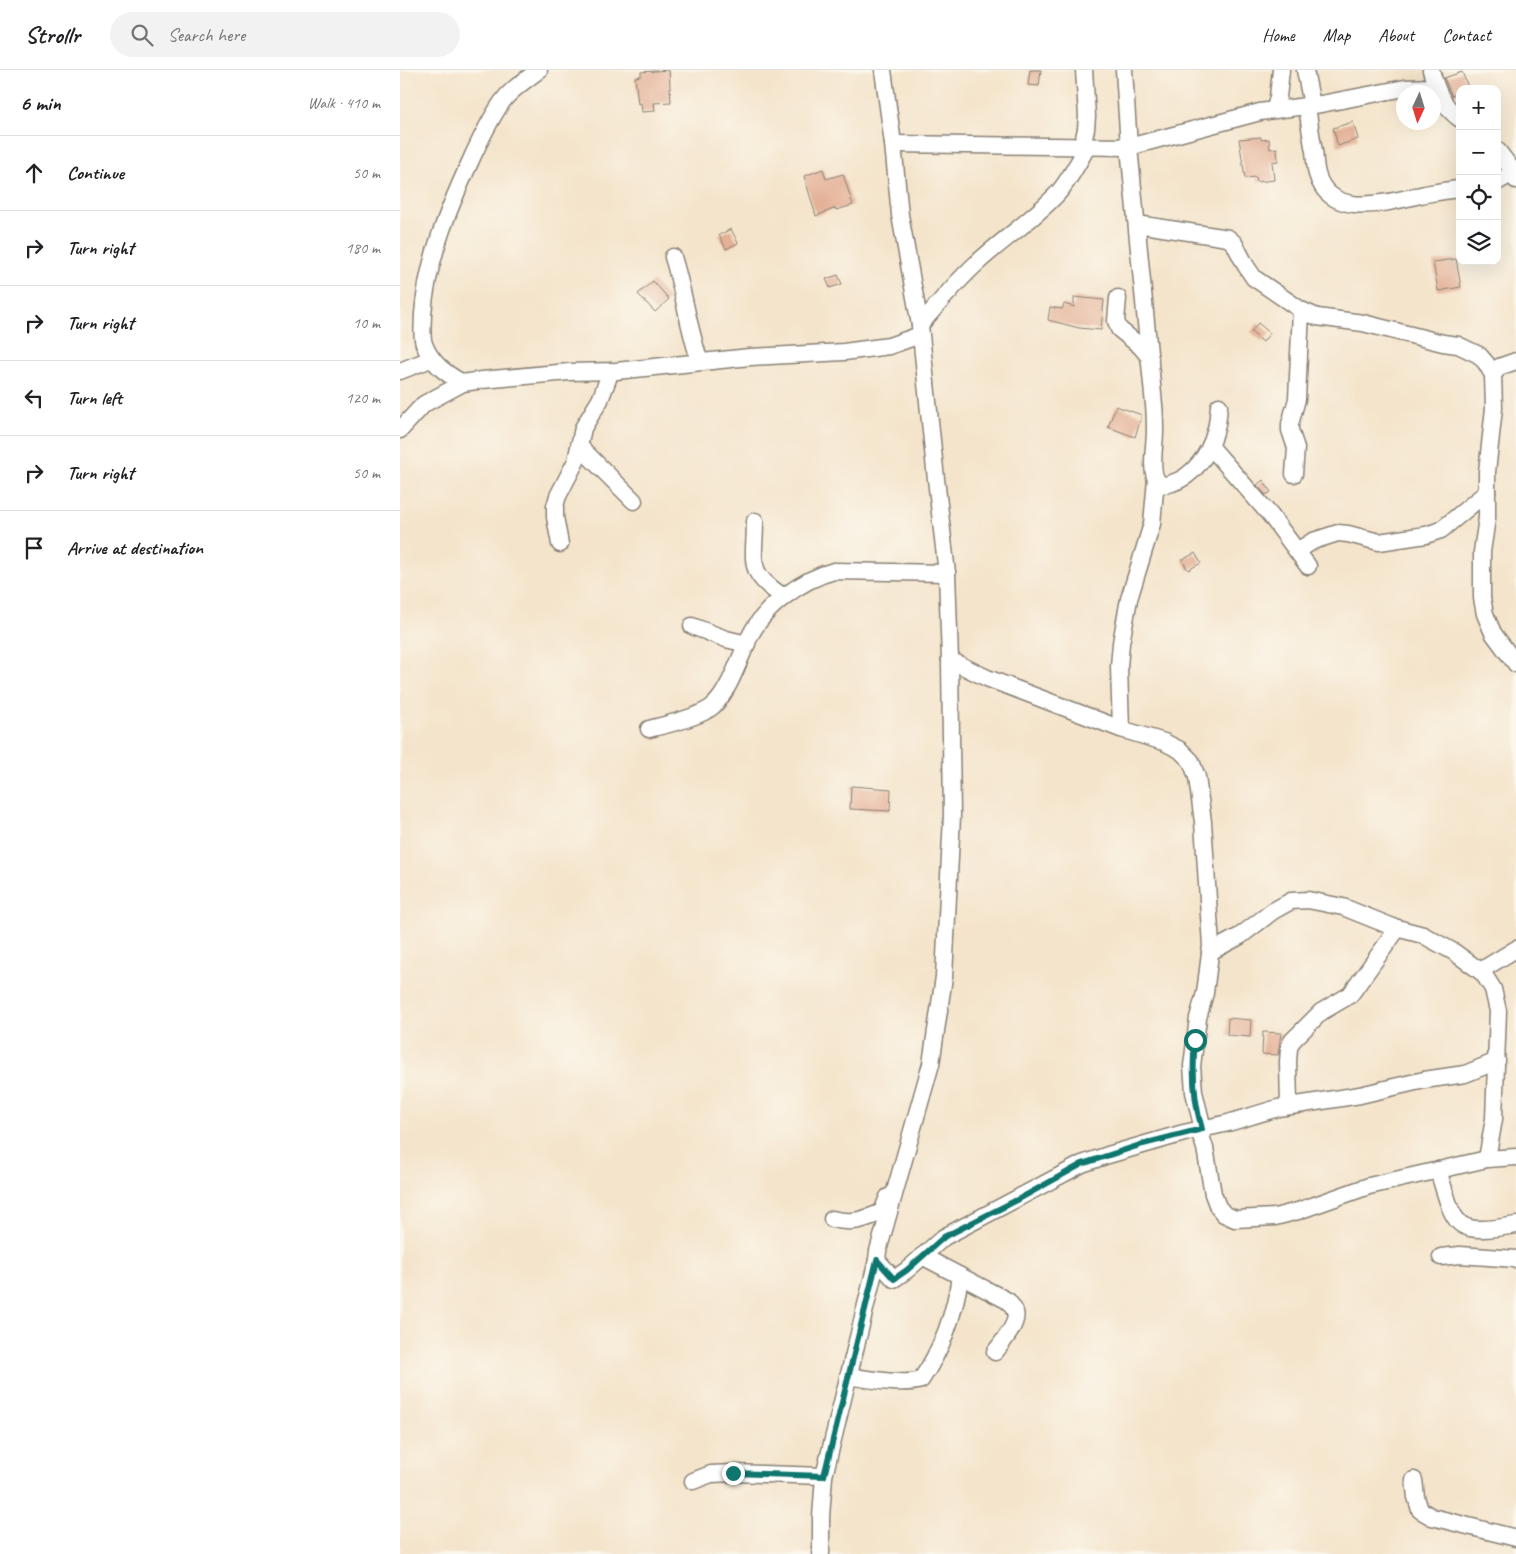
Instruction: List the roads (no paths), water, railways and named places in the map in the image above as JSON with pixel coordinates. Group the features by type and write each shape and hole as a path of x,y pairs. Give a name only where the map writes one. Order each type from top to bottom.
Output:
{"street":[{"path":"463,384 446,374 431,359 424,342 424,302 433,260 454,196 486,128 503,101 514,89 539,70"},
{"path":"821,1554 824,1476 878,1251 931,1064 944,977 952,816 947,573 920,330 900,215 883,70"},
{"path":"400,430 424,404 463,384 525,375 611,371 867,349 889,346 920,330 943,297 978,262 1037,213 1059,192 1075,169 1084,147 1086,129 1084,70"},
{"path":"1121,729 1118,668 1121,643 1130,599 1152,524 1156,479 1153,461 1154,405 1129,147 1124,70"},
{"path":"1275,109 1281,70"},
{"path":"1305,70 1317,174 1323,187 1332,198 1346,203 1367,205 1391,203 1456,189"},
{"path":"893,144 1129,147 1224,120 1275,109 1310,105 1405,88 1435,75 1448,108 1456,115"},
{"path":"1501,156 1515,176 1501,181"},
{"path":"1137,224 1228,238 1234,243 1254,278 1301,310 1317,317 1362,323 1458,345 1479,355 1486,363 1493,376 1494,408 1486,472 1488,518 1482,552 1482,598 1484,614 1493,633 1516,664"},
{"path":"673,257 681,284 691,336 700,362"},
{"path":"1118,298 1116,321 1119,329 1140,346 1150,358"},
{"path":"1294,474 1296,448 1290,424 1297,400 1301,310"},
{"path":"400,371 431,359"},
{"path":"1493,376 1499,367 1516,361"},
{"path":"560,544 555,506 558,496 576,461 584,428 600,400 611,371"},
{"path":"1156,479 1162,485 1166,485 1181,479 1197,465 1210,446 1216,432 1219,406"},
{"path":"579,446 634,501"},
{"path":"1210,446 1243,482 1308,566"},
{"path":"1297,551 1313,541 1338,533 1379,542 1426,535 1440,530 1487,492"},
{"path":"755,521 754,565 757,573 768,587 784,597"},
{"path":"648,730 697,714 713,706 722,694 749,637 763,617 784,597 818,575 834,570 947,573"},
{"path":"692,626 726,639 747,644"},
{"path":"950,660 987,678 1121,729 1164,742 1180,750 1191,761 1197,777 1203,822 1210,952 1205,993 1198,1018 1192,1066 1194,1092 1213,1194 1218,1207 1224,1214 1234,1219 1276,1217 1369,1186 1487,1159 1516,1157"},
{"path":"1210,952 1240,936 1273,911 1291,901 1308,900 1343,907 1398,928 1423,935 1454,952 1483,973 1493,989 1498,1011 1494,1119 1487,1159"},
{"path":"1289,1106 1288,1062 1289,1048 1292,1041 1321,1012 1350,996 1398,928"},
{"path":"1480,971 1516,949"},
{"path":"877,1260 894,1279 944,1237 1082,1164 1143,1144 1289,1106 1360,1095 1424,1080 1465,1074 1497,1061"},
{"path":"1438,1170 1450,1212 1456,1221 1465,1227 1474,1229 1499,1229 1516,1226"},
{"path":"832,1219 846,1222 858,1221 882,1212 898,1177"},
{"path":"1441,1257 1474,1255 1516,1259"},
{"path":"922,1256 1008,1301 1015,1312 1015,1319 1012,1328 996,1352"},
{"path":"848,1376 902,1382 921,1380 944,1338 950,1322 960,1276"},
{"path":"693,1481 711,1474 733,1473 824,1476"},
{"path":"1414,1480 1420,1510 1432,1517 1516,1538"}]}
